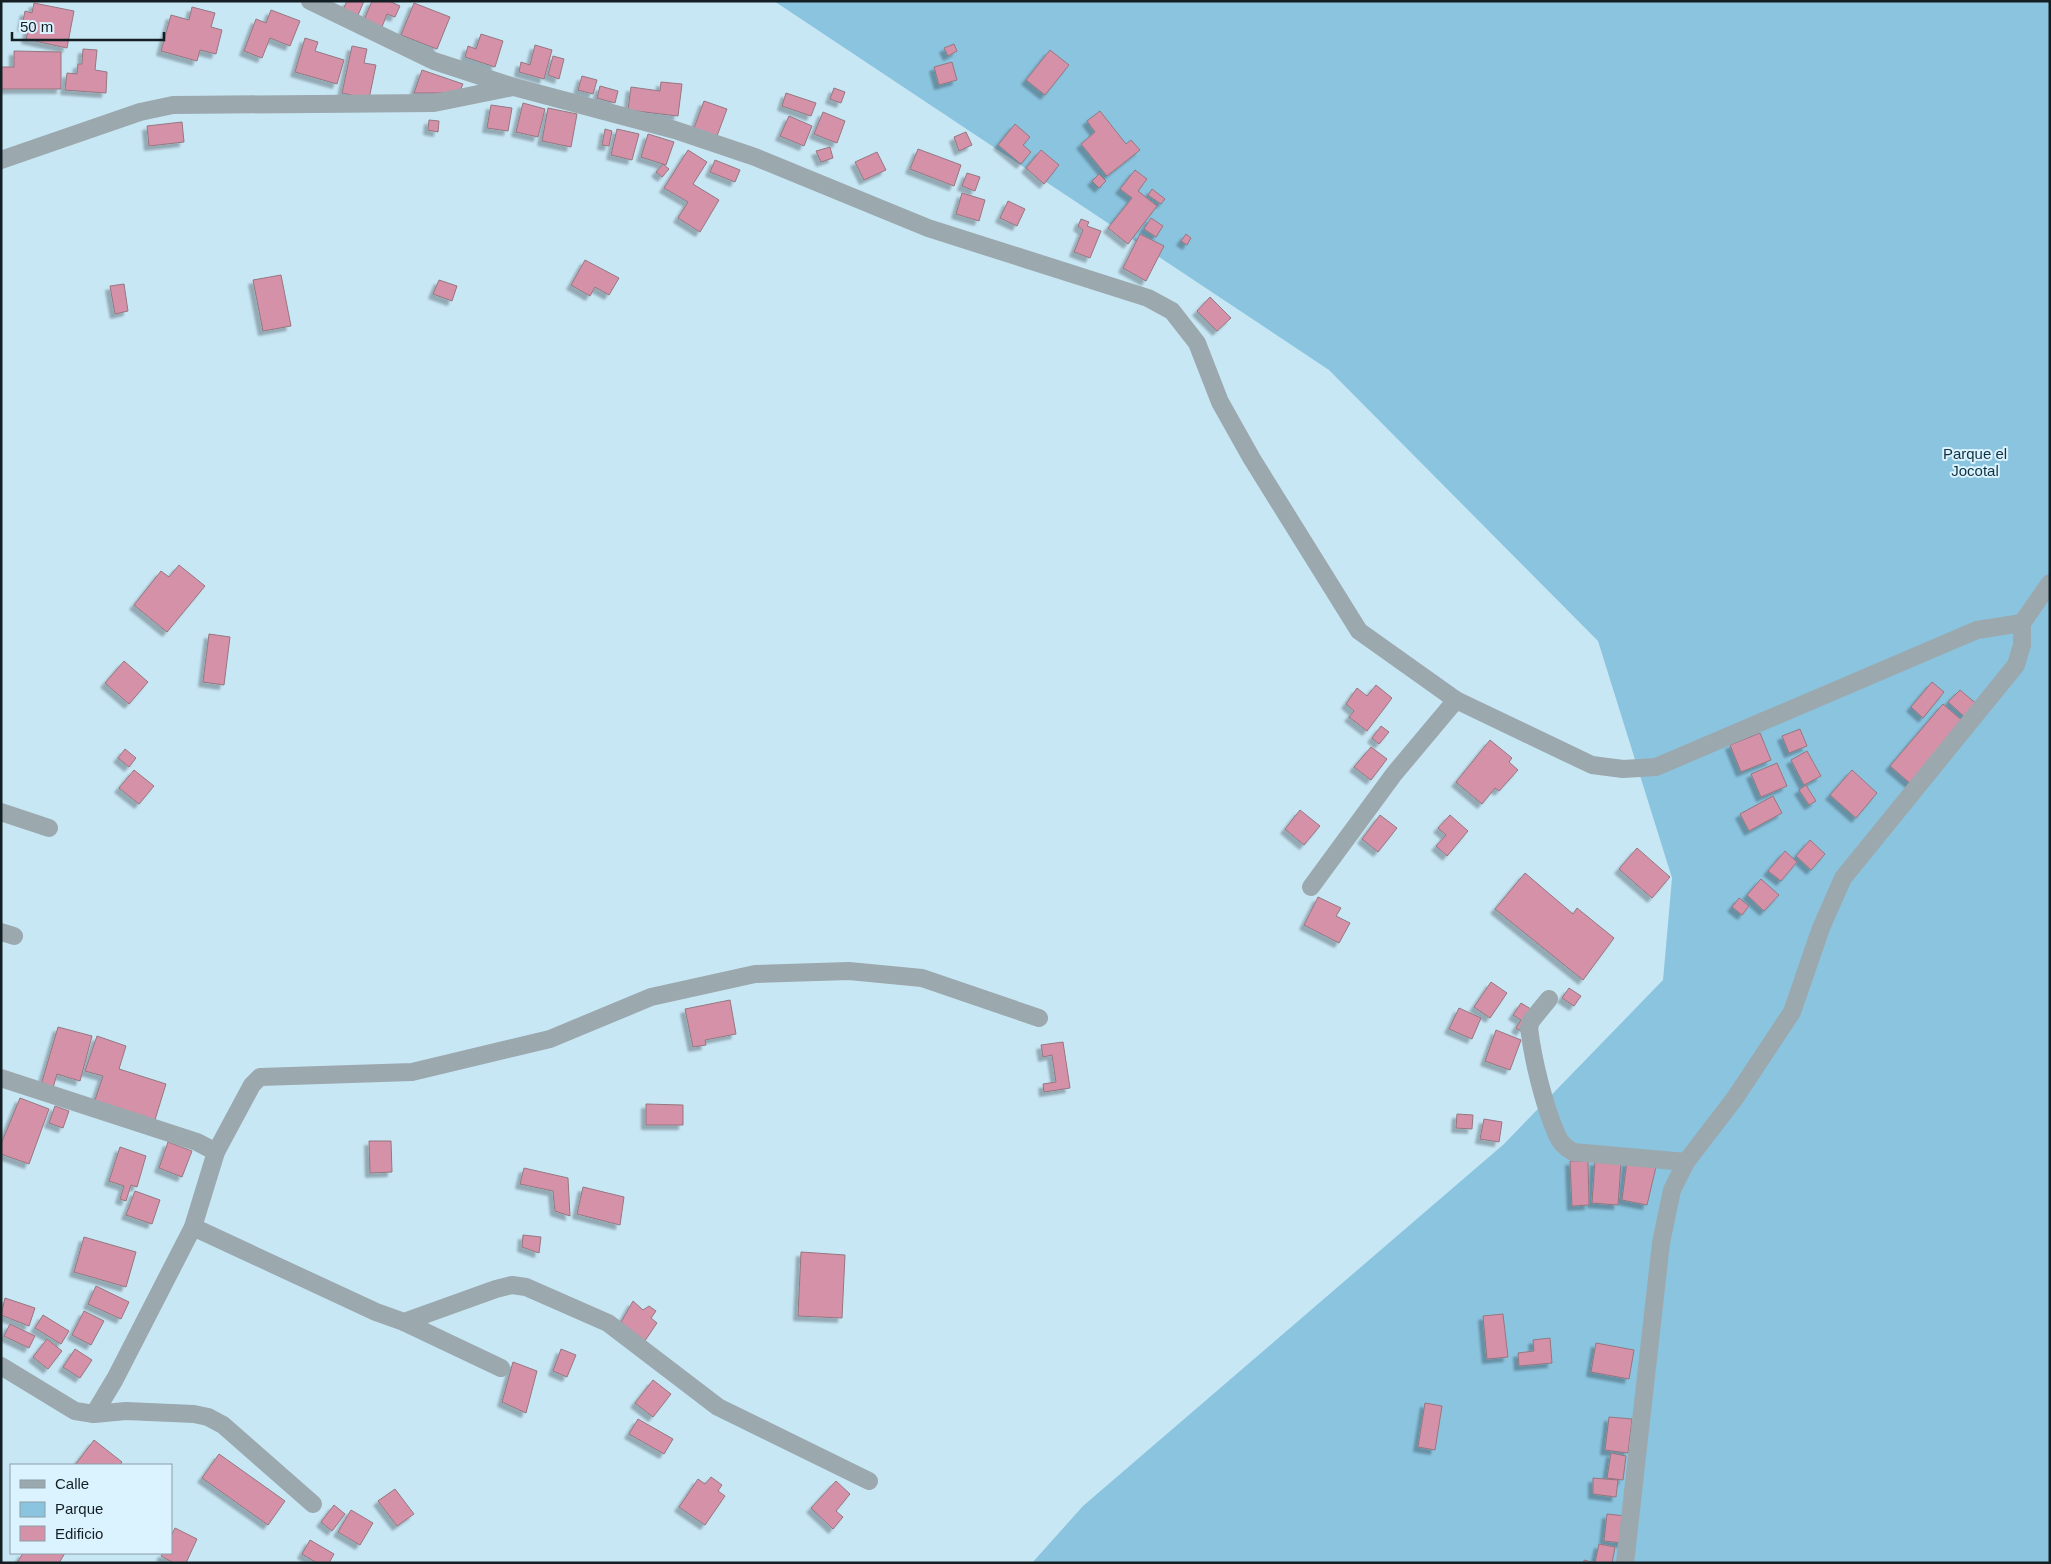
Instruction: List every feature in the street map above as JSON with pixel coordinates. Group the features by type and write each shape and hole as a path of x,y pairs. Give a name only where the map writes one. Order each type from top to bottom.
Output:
{"street":[{"path":"310,1 434,61 514,87 675,130 755,157 928,228 1148,298 1172,311 1197,343 1220,402 1252,459 1359,631 1456,700 1592,765 1623,769 1656,768 1977,630 2022,623"},
{"path":"1,160 140,112 172,105 434,103 514,87"},
{"path":"1625,1563 1661,1243 1672,1190 1686,1162 1735,1098 1792,1012 1821,928 1843,878 2016,665 2022,645 2022,623 2050,583"},
{"path":"1311,887 1394,774 1456,700"},
{"path":"1,812 50,828"},
{"path":"94,1414 115,1379 193,1227 216,1152 252,1084 260,1077 412,1072 550,1039 651,997 755,974 849,970 922,978 1040,1018"},
{"path":"1550,999 1531,1021 1529,1028 1539,1078 1557,1136 1566,1148 1573,1152 1686,1162"},
{"path":"1,1078 197,1142 216,1152"},
{"path":"193,1227 501,1368"},
{"path":"404,1322 496,1289 512,1285 526,1287 608,1323 718,1407 868,1482"},
{"path":"1,1366 75,1411 94,1414 126,1411 208,1417 223,1425 313,1504"}],"green space":[{"name":"Parque el Jocotal","path":"774,1 2050,1 2050,1563 1032,1563 1083,1506 1504,1144 1663,980 1672,878 1598,641 1329,370"}],"building":[{"path":"347,1 364,1 356,20 341,14"},
{"path":"372,1 389,1 400,6 395,17 387,14 380,32 362,25"},
{"path":"34,3 74,11 67,48 26,39 29,27 22,26 25,11 32,13"},
{"path":"414,3 450,17 437,49 401,35"},
{"path":"192,7 215,13 211,27 222,30 216,54 200,50 197,61 161,51 171,15 189,20"},
{"path":"271,10 300,21 290,46 270,38 262,58 244,51 256,19 266,23"},
{"path":"481,34 503,41 495,67 465,57 468,46 476,49"},
{"path":"305,38 318,42 315,51 344,60 337,84 295,72"},
{"path":"954,44 957,51 948,56 944,48"},
{"path":"535,45 552,50 544,79 519,72 521,62 530,65"},
{"path":"352,46 367,49 364,63 376,65 369,99 342,93"},
{"path":"83,49 97,50 95,70 107,72 106,93 65,90 67,73 77,74 78,64 82,64"},
{"path":"1050,50 1069,65 1045,95 1026,80"},
{"path":"14,51 61,52 61,89 1,89 1,67 14,67"},
{"path":"553,56 564,59 559,79 548,75"},
{"path":"952,62 957,80 939,85 934,67"},
{"path":"422,70 463,84 459,93 414,93"},
{"path":"582,76 597,80 593,94 578,90"},
{"path":"661,82 682,84 678,116 628,110 631,87 660,91"},
{"path":"600,86 618,91 615,103 597,98"},
{"path":"834,88 845,92 841,103 830,99"},
{"path":"786,93 816,103 811,116 782,106"},
{"path":"704,101 727,109 717,136 694,128"},
{"path":"523,103 545,109 538,137 516,132"},
{"path":"491,105 512,108 508,131 487,128"},
{"path":"548,108 577,114 571,147 542,141"},
{"path":"1100,111 1126,144 1131,140 1140,150 1107,176 1081,144 1095,132 1087,121"},
{"path":"823,112 845,121 837,143 814,134"},
{"path":"789,116 812,126 804,146 780,136"},
{"path":"429,120 439,121 438,132 428,130"},
{"path":"182,122 184,142 149,146 147,126"},
{"path":"1015,124 1030,137 1023,145 1031,152 1021,164 998,145"},
{"path":"605,129 612,131 609,146 602,145"},
{"path":"617,129 639,134 632,160 611,155"},
{"path":"966,132 972,145 959,151 954,137"},
{"path":"648,134 674,142 666,165 641,157"},
{"path":"830,147 833,158 821,162 816,151"},
{"path":"918,149 961,165 954,186 910,169"},
{"path":"688,150 707,162 693,184 719,200 700,232 678,218 688,202 664,188"},
{"path":"1041,150 1059,165 1044,184 1026,168"},
{"path":"877,152 886,170 864,180 855,162"},
{"path":"715,160 740,170 735,182 710,172"},
{"path":"663,164 669,169 662,177 656,172"},
{"path":"1135,170 1147,179 1138,191 1157,206 1128,244 1108,228 1132,198 1120,189"},
{"path":"967,173 980,177 975,191 962,186"},
{"path":"1099,174 1106,181 1099,188 1092,181"},
{"path":"1152,189 1165,199 1161,204 1148,195"},
{"path":"962,193 985,200 979,221 956,214"},
{"path":"1008,201 1025,209 1017,226 1000,218"},
{"path":"1151,218 1163,226 1156,237 1144,229"},
{"path":"1081,219 1089,222 1087,226 1101,231 1090,258 1074,252 1083,230 1078,226"},
{"path":"1140,234 1164,246 1146,281 1123,268"},
{"path":"1186,234 1191,238 1187,245 1181,241"},
{"path":"585,260 619,278 609,295 595,287 590,296 571,285"},
{"path":"281,275 291,326 263,331 253,280"},
{"path":"439,280 457,286 452,301 433,294"},
{"path":"124,284 128,311 115,314 110,286"},
{"path":"1210,297 1231,318 1217,331 1197,311"},
{"path":"179,565 205,586 167,632 134,605 161,571 169,577"},
{"path":"209,634 230,637 224,685 203,682"},
{"path":"124,661 148,682 129,704 105,683"},
{"path":"1932,682 1944,692 1923,718 1911,707"},
{"path":"1376,685 1392,698 1367,731 1349,717 1354,711 1346,704 1357,688 1367,696"},
{"path":"1960,690 1979,706 1967,719 1948,702"},
{"path":"1943,704 1965,723 1912,785 1890,766"},
{"path":"1381,726 1389,732 1379,744 1372,738"},
{"path":"1800,729 1807,746 1789,753 1782,736"},
{"path":"1760,733 1771,760 1741,772 1730,745"},
{"path":"1490,740 1512,758 1509,762 1518,770 1499,791 1495,788 1482,804 1456,782"},
{"path":"1371,747 1387,759 1371,780 1354,767"},
{"path":"125,749 136,758 129,767 118,758"},
{"path":"1807,751 1821,776 1804,785 1791,760"},
{"path":"1777,763 1787,786 1761,797 1751,774"},
{"path":"134,770 154,786 139,804 119,788"},
{"path":"1852,770 1877,793 1856,818 1830,795"},
{"path":"1806,785 1816,801 1809,805 1799,790"},
{"path":"1773,796 1782,813 1749,831 1740,814"},
{"path":"1300,810 1320,826 1304,845 1285,829"},
{"path":"1380,815 1397,828 1378,852 1362,839"},
{"path":"1450,815 1468,831 1447,856 1436,846 1446,835 1438,828"},
{"path":"1810,840 1825,854 1811,870 1796,856"},
{"path":"1637,848 1670,877 1652,898 1619,869"},
{"path":"1785,851 1797,862 1781,881 1768,871"},
{"path":"1525,873 1573,914 1577,908 1614,938 1583,980 1495,909"},
{"path":"1761,879 1779,895 1764,911 1747,895"},
{"path":"1318,897 1341,908 1336,916 1350,923 1339,943 1304,925"},
{"path":"1739,898 1749,906 1742,915 1732,907"},
{"path":"1491,982 1507,993 1490,1018 1474,1007"},
{"path":"1569,988 1581,996 1574,1006 1562,998"},
{"path":"730,1000 736,1034 705,1040 706,1045 693,1047 685,1009"},
{"path":"1521,1003 1534,1011 1521,1031 1516,1028 1521,1020 1513,1015"},
{"path":"1459,1008 1481,1018 1472,1039 1449,1029"},
{"path":"58,1027 92,1036 80,1081 57,1074 53,1088 41,1085"},
{"path":"1496,1030 1521,1040 1510,1070 1485,1061"},
{"path":"97,1036 126,1046 119,1069 166,1084 154,1123 94,1103 103,1076 85,1071"},
{"path":"1063,1042 1070,1088 1044,1092 1043,1084 1056,1082 1052,1055 1043,1057 1041,1045"},
{"path":"20,1098 49,1109 29,1164 1,1154 1,1144"},
{"path":"646,1104 683,1105 683,1125 646,1125"},
{"path":"55,1106 69,1111 63,1128 49,1123"},
{"path":"1457,1114 1473,1115 1472,1129 1456,1128"},
{"path":"1484,1119 1502,1122 1499,1142 1480,1139"},
{"path":"369,1141 391,1141 392,1172 370,1173"},
{"path":"168,1142 192,1151 182,1177 159,1168"},
{"path":"120,1147 146,1156 137,1187 131,1185 126,1201 120,1199 124,1186 109,1181"},
{"path":"1570,1161 1588,1161 1589,1205 1572,1206"},
{"path":"1595,1161 1621,1163 1618,1205 1592,1203"},
{"path":"1627,1161 1656,1167 1647,1205 1622,1200"},
{"path":"524,1168 568,1178 570,1216 555,1211 553,1191 520,1184"},
{"path":"583,1187 624,1197 620,1225 577,1214"},
{"path":"135,1191 160,1200 152,1224 126,1215"},
{"path":"523,1235 541,1237 539,1253 522,1247"},
{"path":"84,1237 136,1252 126,1287 74,1272"},
{"path":"801,1252 845,1255 842,1318 798,1316"},
{"path":"96,1286 129,1302 121,1319 88,1304"},
{"path":"5,1298 35,1308 29,1326 1,1315"},
{"path":"633,1301 643,1310 649,1306 656,1311 651,1318 657,1323 644,1342 621,1322"},
{"path":"84,1311 104,1321 91,1345 72,1335"},
{"path":"1503,1314 1508,1357 1487,1359 1483,1316"},
{"path":"43,1315 69,1331 61,1344 35,1328"},
{"path":"10,1324 35,1336 29,1348 4,1336"},
{"path":"1550,1338 1552,1363 1519,1366 1518,1353 1534,1351 1533,1340"},
{"path":"47,1339 62,1351 48,1369 33,1357"},
{"path":"1596,1343 1634,1350 1629,1379 1591,1372"},
{"path":"75,1349 92,1360 80,1378 63,1367"},
{"path":"561,1349 576,1355 567,1377 553,1371"},
{"path":"513,1362 537,1371 526,1413 502,1402"},
{"path":"653,1380 671,1394 653,1417 635,1403"},
{"path":"1425,1403 1442,1406 1435,1450 1418,1447"},
{"path":"1609,1417 1632,1419 1628,1453 1605,1450"},
{"path":"638,1419 673,1439 664,1454 629,1434"},
{"path":"94,1440 122,1462 121,1464 76,1464"},
{"path":"1611,1453 1626,1456 1623,1480 1607,1478"},
{"path":"219,1454 285,1501 268,1525 202,1478"},
{"path":"711,1477 722,1485 718,1491 725,1496 705,1525 679,1507 698,1479 705,1484"},
{"path":"1593,1478 1618,1480 1616,1497 1593,1494"},
{"path":"836,1481 850,1494 836,1511 843,1517 833,1529 811,1508"},
{"path":"395,1489 414,1514 397,1526 378,1501"},
{"path":"334,1505 345,1514 332,1531 321,1522"},
{"path":"351,1510 373,1523 360,1545 338,1532"},
{"path":"1607,1514 1626,1516 1623,1543 1604,1541"},
{"path":"175,1528 197,1539 186,1563 174,1563 161,1556 162,1554 172,1554 172,1534"},
{"path":"310,1540 334,1554 329,1563 317,1563 302,1554"},
{"path":"1599,1544 1615,1547 1612,1563 1595,1563"},
{"path":"22,1554 64,1554 59,1563 17,1563"},
{"path":"1584,1560 1595,1563 1584,1563"}]}
